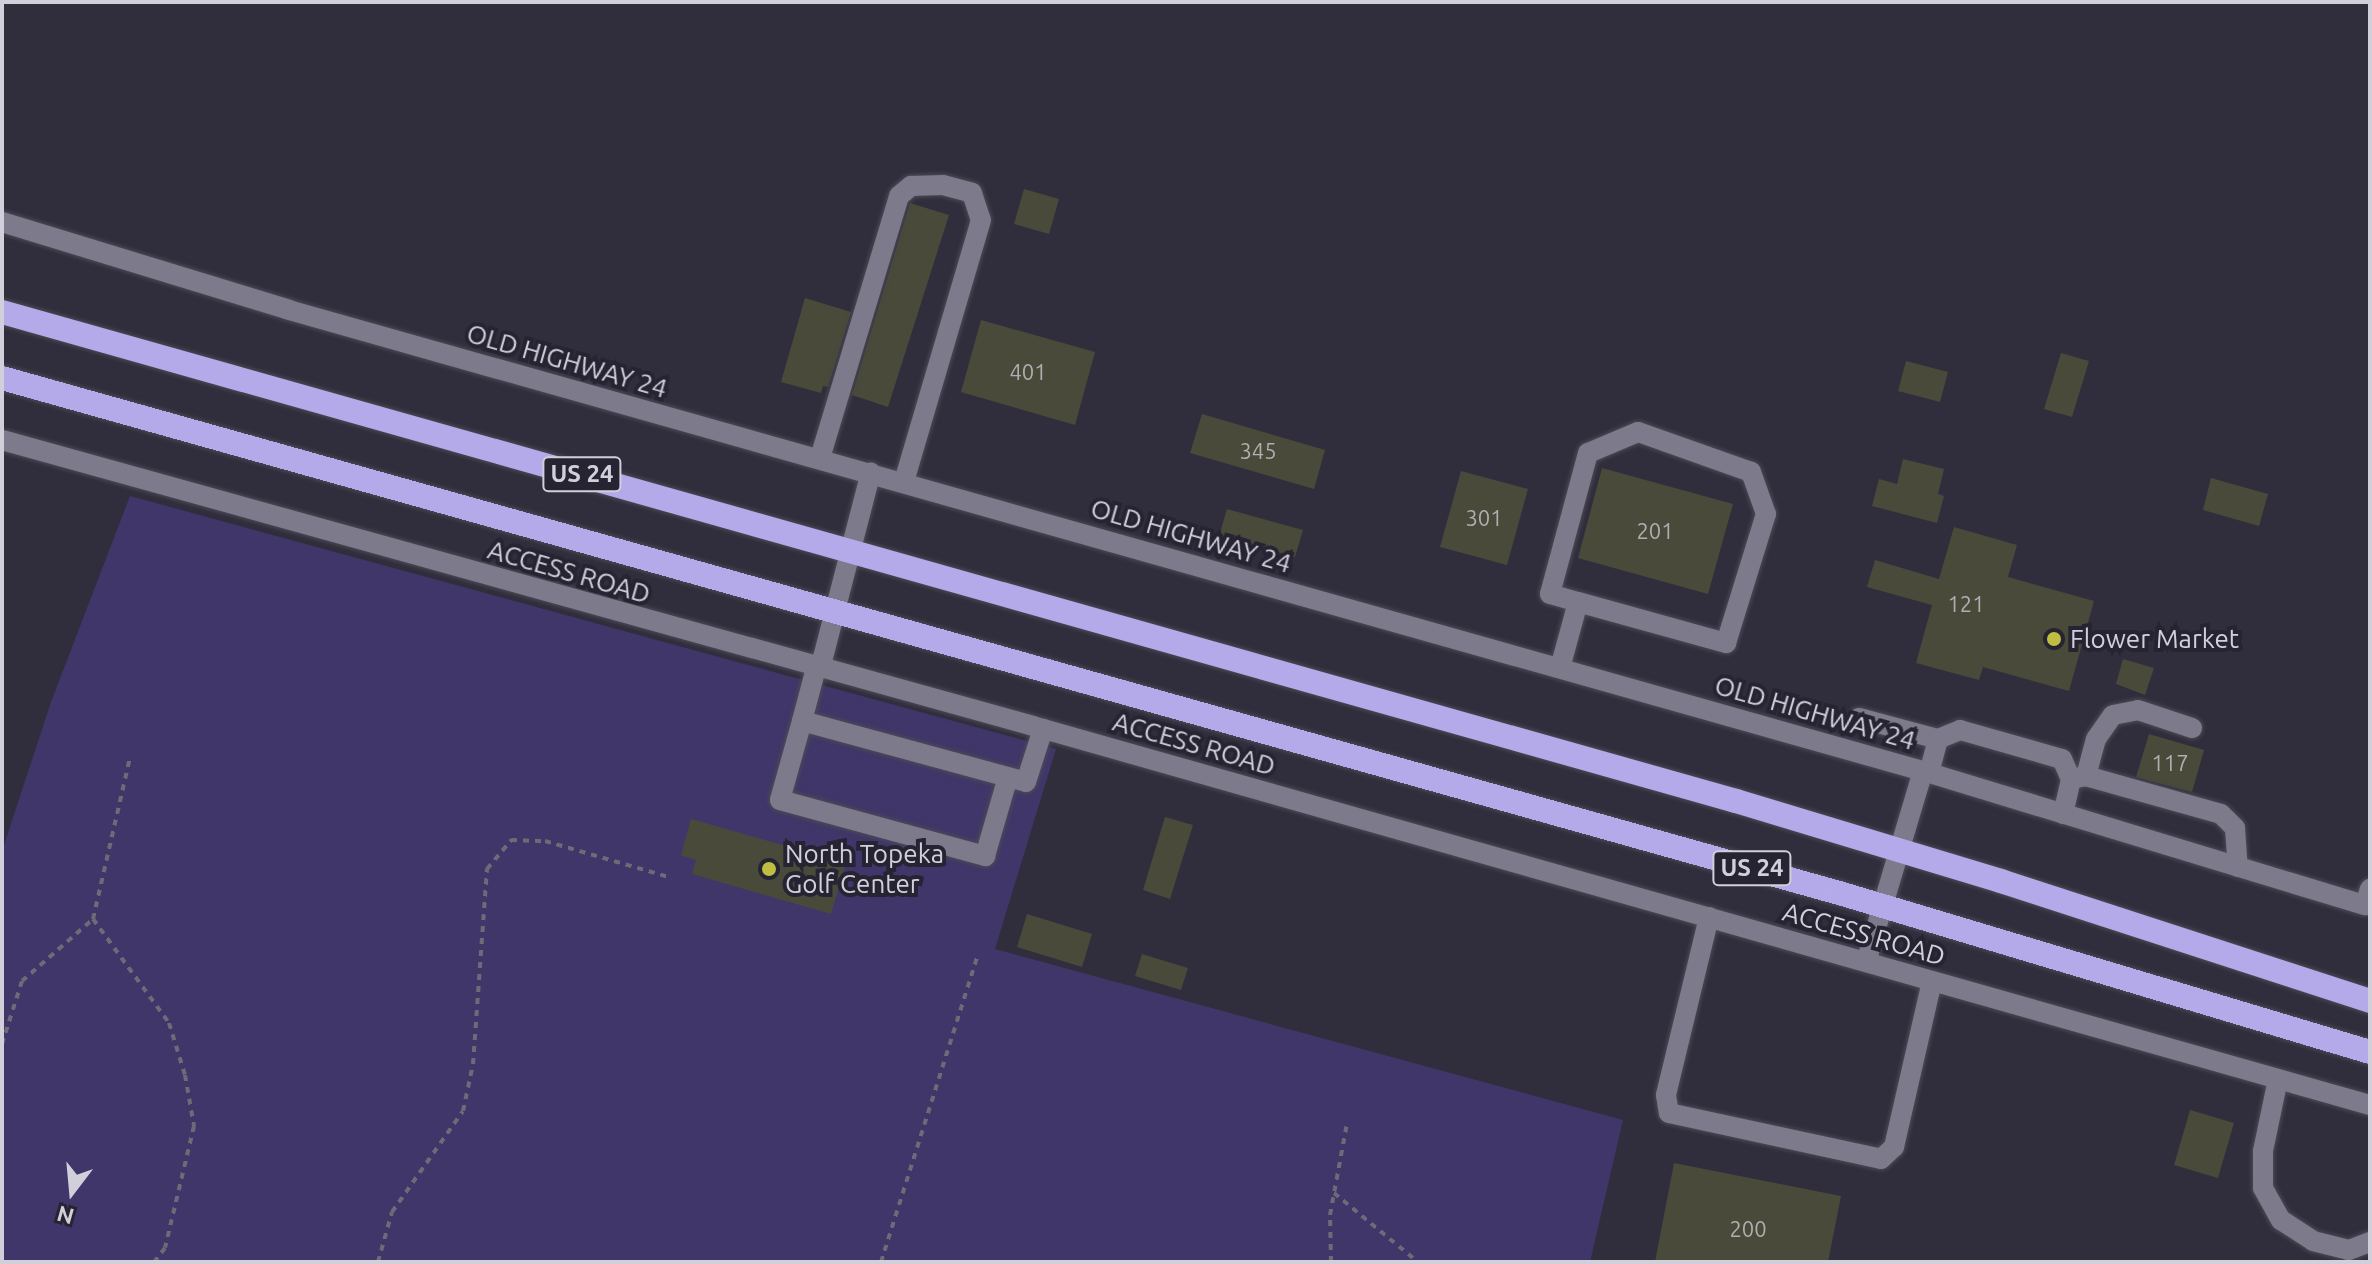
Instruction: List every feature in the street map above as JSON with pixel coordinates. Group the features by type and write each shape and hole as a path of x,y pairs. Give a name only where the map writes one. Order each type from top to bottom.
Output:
{"highway":[{"name":"US 24","path":"2,312 851,550 1898,850 2370,1001"},
{"name":"US 24","path":"2,378 1882,906 2370,1052"}],"street":[{"path":"820,458 899,196 911,186 943,185 972,193 981,220 904,481"},
{"name":"OLD HIGHWAY 24","path":"2,222 289,310 904,481 1926,772 2238,867 2368,897"},
{"path":"1638,432 1751,472 1766,514 1726,643 1578,602 1550,594 1588,453 1638,432"},
{"name":"ACCESS ROAD","path":"2,440 1043,729 2370,1105"},
{"path":"871,472 836,611 780,800 985,856 1008,777"},
{"path":"1560,668 1578,602"},
{"path":"2063,814 2096,739 2113,715 2138,710 2192,728"},
{"path":"1859,718 1938,739 1960,730 2062,759 2079,778 2221,814 2235,828 2238,867"},
{"path":"802,721 1026,782 1043,729"},
{"path":"1888,762 1896,728"},
{"path":"1866,962 1898,850 1938,739"},
{"path":"1709,917 1666,1095 1669,1113 1881,1159 1894,1147 1932,981"},
{"path":"2278,1079 2263,1151 2263,1188 2281,1220 2313,1241 2349,1250 2370,1242"}],"path":[{"path":"2,1044 22,981 93,919 130,757"},
{"path":"378,1262 392,1212 463,1111 473,1064 487,869 511,840 545,841 672,878"},
{"path":"93,919 169,1023 194,1126 165,1248 154,1262"},
{"path":"881,1262 977,958"},
{"path":"1331,1262 1330,1215 1347,1123"},
{"path":"1334,1193 1418,1262"}],"shaded area":[{"name":"North Topeka Golf Center","path":"130,496 1056,749 995,949 1623,1120 1590,1262 2,1262 2,851 51,702"}],"building":[{"path":"1024,189 1059,199 1049,234 1014,224"},
{"path":"910,203 949,215 888,407 852,395"},
{"path":"805,298 851,312 828,387 823,386 821,393 781,382"},
{"path":"981,320 1095,352 1075,425 961,392"},
{"path":"2061,353 2089,361 2072,417 2044,409"},
{"path":"1906,361 1948,372 1940,402 1898,391"},
{"path":"1202,414 1325,450 1314,489 1190,453"},
{"path":"1903,459 1944,469 1938,494 1944,496 1937,523 1872,506 1879,479 1897,484"},
{"path":"1602,468 1733,504 1708,594 1578,558"},
{"path":"1461,471 1528,489 1507,565 1440,547"},
{"path":"2211,478 2268,494 2259,526 2203,510"},
{"path":"1227,509 1303,530 1295,557 1219,536"},
{"path":"1954,527 2017,545 2008,577 2094,601 2069,691 1983,667 1979,680 1916,663 1932,605 1867,587 1875,560 1939,579"},
{"path":"2123,659 2154,668 2145,695 2116,684"},
{"path":"2149,734 2204,750 2192,792 2136,777"},
{"path":"1165,817 1193,825 1170,899 1143,890"},
{"name":"North Topeka Golf Center","path":"691,819 846,863 831,914 692,874 696,860 681,855"},
{"path":"1027,914 1092,934 1082,967 1017,947"},
{"path":"1142,954 1188,968 1181,990 1135,976"},
{"path":"2190,1110 2234,1123 2218,1178 2174,1165"},
{"path":"1674,1163 1841,1196 1828,1262 1655,1262"}],"place":[{"name":"Flower Market","path":"2054,639"},
{"name":"North Topeka Golf Center","path":"769,869"}]}
